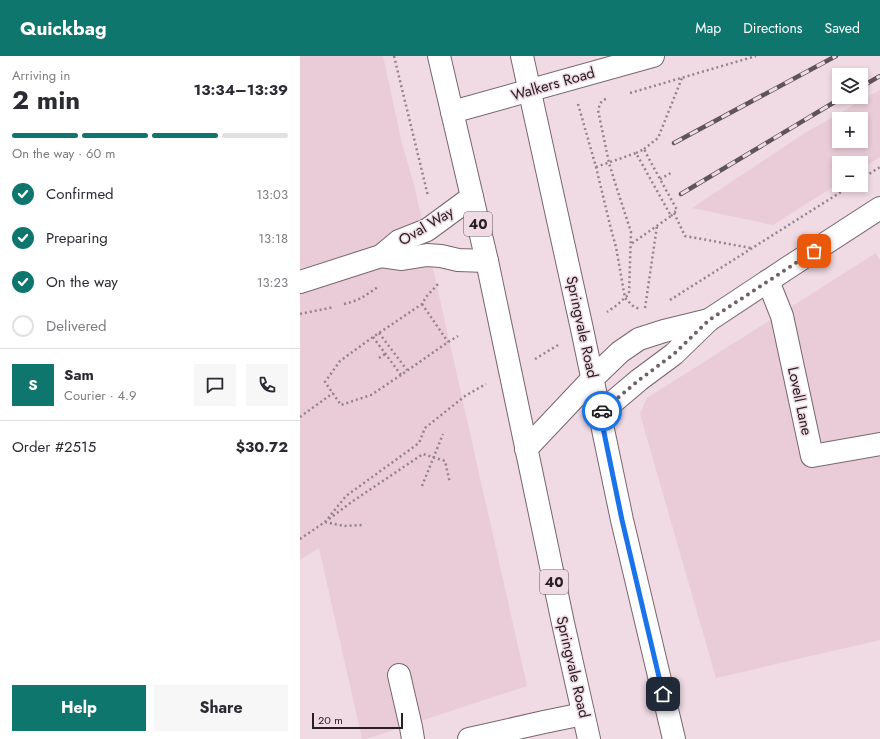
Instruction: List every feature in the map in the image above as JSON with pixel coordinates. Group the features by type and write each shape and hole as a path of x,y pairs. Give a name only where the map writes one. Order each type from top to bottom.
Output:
{"main road":[{"name":"Springvale Road","path":"439,56 487,261 563,623 589,739"},
{"name":"Springvale Road","path":"522,56 593,378 622,520 674,739"},
{"name":"Walkers Road","path":"452,112 654,56"},
{"name":"Oval Way","path":"300,282 381,256 400,242 427,230 472,197"},
{"path":"600,413 639,380 674,354 709,320 880,208"},
{"name":"Oval Way","path":"381,256 402,259 427,255 441,256 458,260 487,261"},
{"name":"Lovell Lane","path":"768,281 782,316 812,456 880,444"},
{"path":"526,449 593,378 620,352 639,339 709,320"},
{"path":"399,675 413,739"},
{"path":"469,739 583,714"}],"path":[{"path":"394,56 434,224"},
{"path":"626,94 756,56"},
{"path":"596,167 636,153 644,149 658,138 682,78"},
{"path":"572,79 616,247 624,298 634,307 645,311 651,310"},
{"path":"325,522 346,496 419,443 425,428 465,396 477,388 545,353 617,305 629,294 631,232 616,189 598,110 600,103 603,100 611,98"},
{"path":"631,244 671,216 677,210 644,149"},
{"path":"636,153 671,216"},
{"path":"868,175 880,167"},
{"path":"660,179 671,173"},
{"path":"670,301 841,192"},
{"path":"674,213 685,236 752,248"},
{"path":"645,311 657,226"},
{"path":"441,256 444,278 426,297 422,304 340,361 325,382 341,404 371,395 458,336"},
{"path":"422,304 448,342"},
{"path":"300,314 334,307"},
{"path":"379,333 407,370"},
{"path":"373,337 400,375"},
{"path":"379,358 385,354"},
{"path":"300,417 334,393"},
{"path":"422,486 443,434"},
{"path":"300,539 422,454 445,461 450,483"},
{"path":"325,522 344,526 364,525"}],"shaded area":[{"path":"300,56 383,56 402,143 415,189 527,686 366,739 362,739 319,548 300,560"},
{"path":"880,90 880,157 868,165 868,156 832,156 832,187 773,225 692,208 805,133 832,118 832,148 868,148 868,112 842,112 856,104 868,104 868,97"},
{"path":"876,253 880,260 880,640 716,678 640,414 647,398"}],"railway":[{"path":"674,143 836,56"},
{"path":"868,83 880,76"},
{"path":"681,194 832,104"}],"way so far":[{"path":"602,411 639,380 674,354 709,320 814,251"}],"route":[{"path":"602,411 600,413 622,520 663,694"}]}
